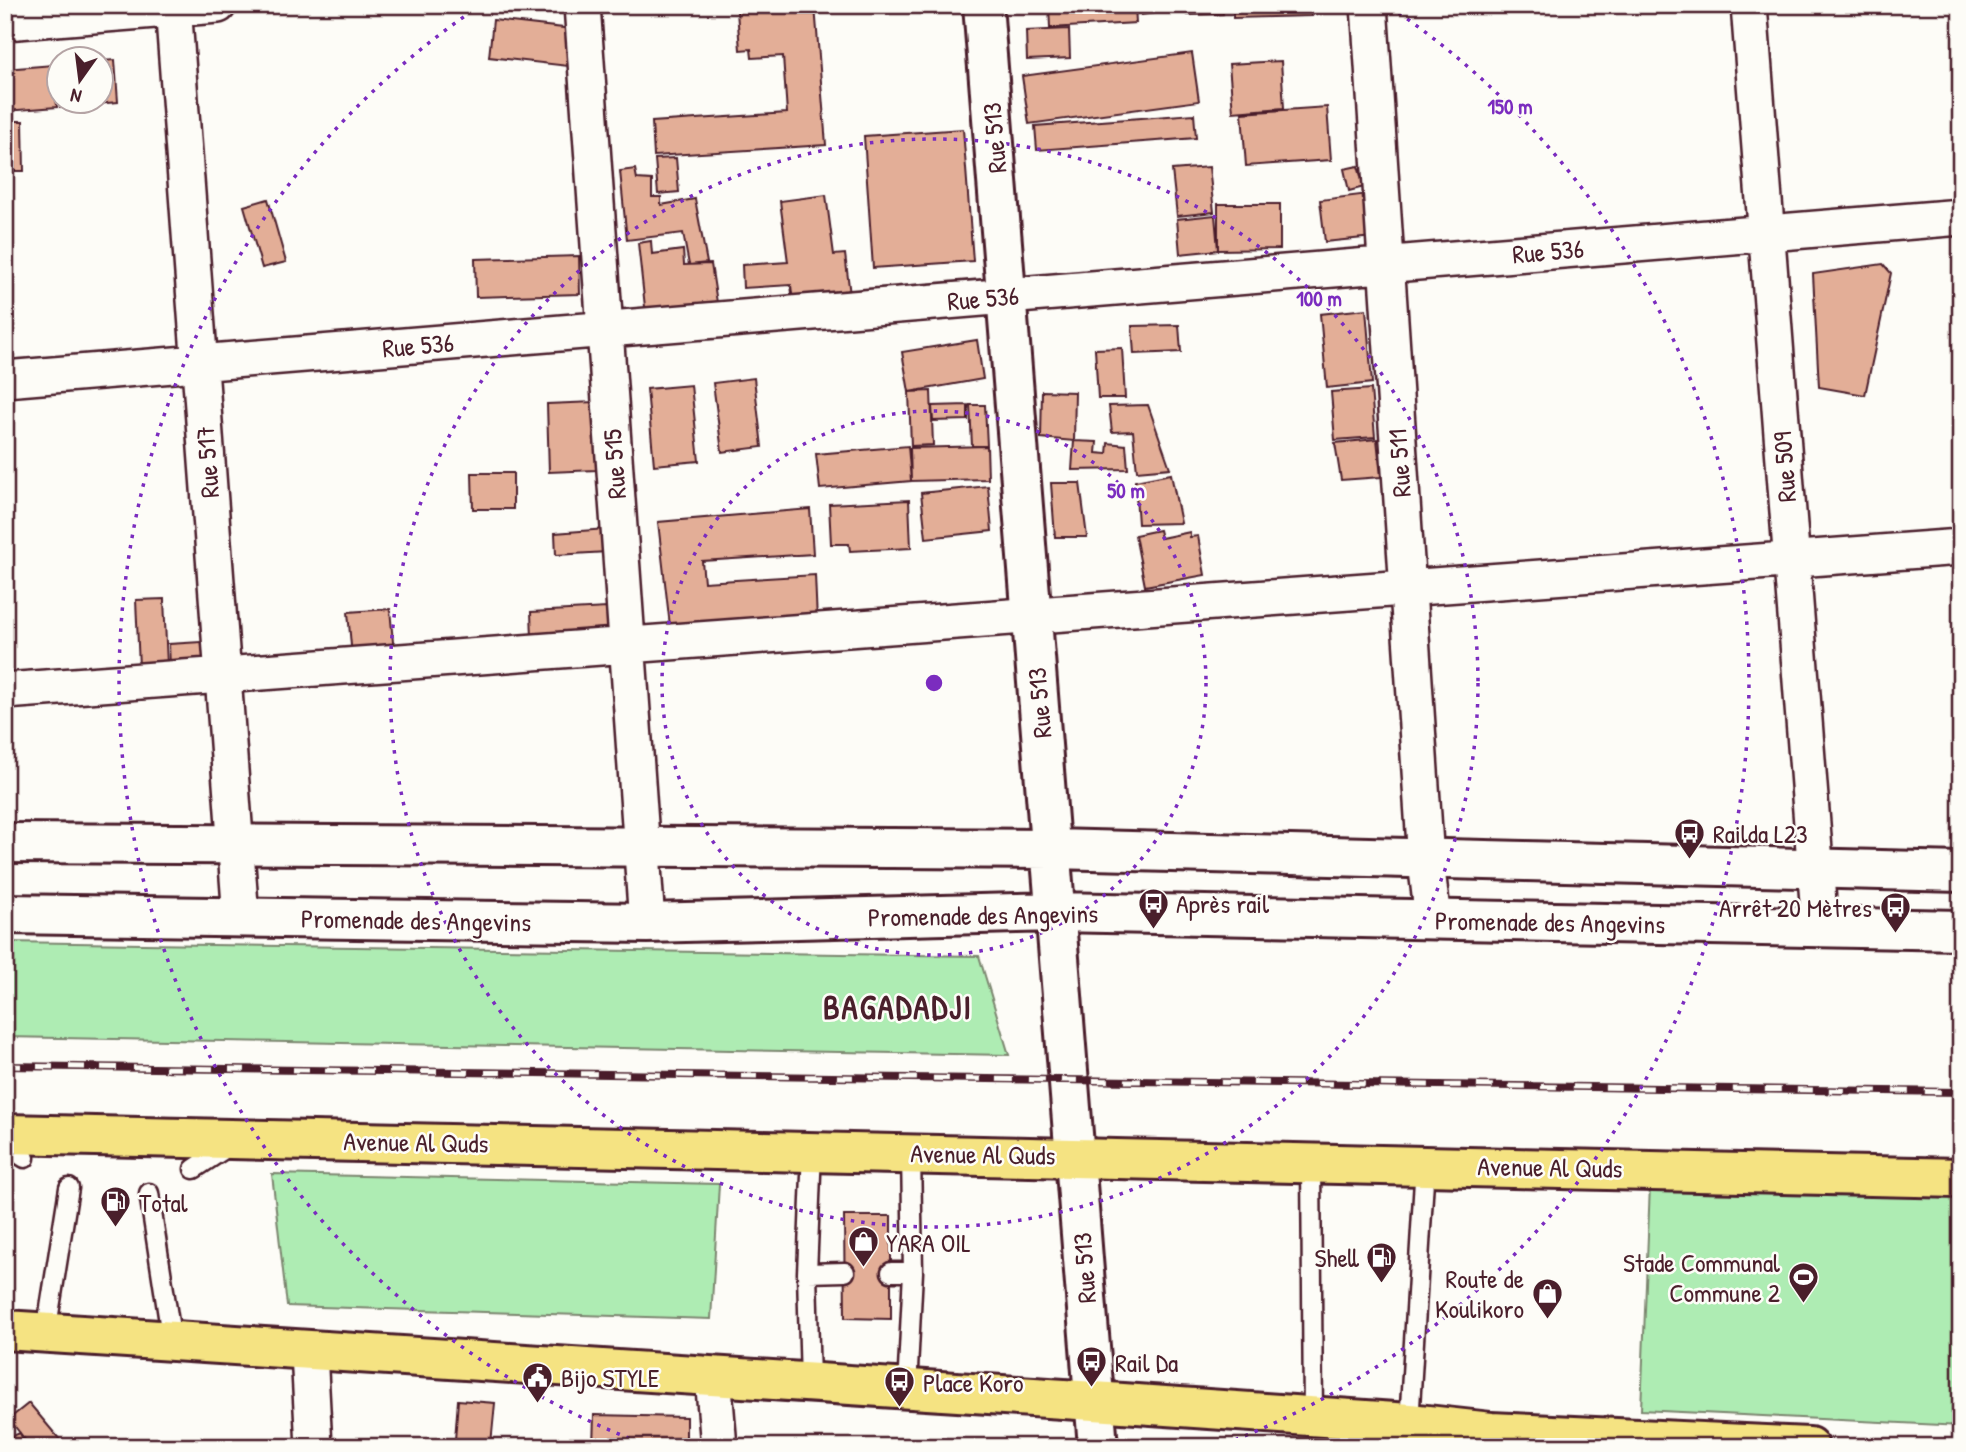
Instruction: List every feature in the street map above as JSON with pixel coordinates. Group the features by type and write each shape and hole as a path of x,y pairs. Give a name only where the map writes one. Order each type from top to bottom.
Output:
{"main road":[{"name":"Avenue Al Quds","path":"15,1146 241,1139 1961,1178"},
{"path":"5,1330 1409,1423 1491,1439 1809,1447"}],"street":[{"path":"5,22 218,5"},
{"name":"Rue 515","path":"582,5 647,923"},
{"name":"Rue 513","path":"983,5 1098,1447"},
{"name":"Rue 511","path":"1369,5 1426,861 1433,920"},
{"name":"Rue 509","path":"1749,5 1820,928"},
{"name":"Rue 517","path":"174,7 241,918"},
{"name":"Rue 536","path":"5,379 1961,217"},
{"path":"5,691 1961,547"},
{"path":"5,842 1052,849 1426,861 1961,872"},
{"name":"Promenade des Angevins","path":"5,914 647,923 1056,912 1961,930"},
{"path":"309,1352 314,1447"},
{"path":"713,1376 719,1447"}],"lane":[{"path":"194,1168 241,1139"},
{"path":"5,1146 15,1146"},
{"path":"810,1382 807,1273 812,1150"},
{"path":"907,1389 913,1272 911,1153"},
{"path":"1311,1162 1313,1416"},
{"path":"1409,1423 1425,1164"},
{"path":"46,1333 69,1188"},
{"path":"149,1193 172,1342"},
{"path":"807,1273 845,1272"},
{"path":"891,1272 913,1272"}],"green space":[{"path":"5,942 979,956 1009,1055 5,1037"},
{"path":"272,1174 719,1184 711,1319 287,1306"},
{"name":"Stade Communal Commune 2","path":"1650,1185 1961,1199 1961,1426 1641,1410"}],"building":[{"path":"1049,5 1135,5 1136,23 1050,28"},
{"path":"1140,5 1180,5 1181,10 1141,15"},
{"path":"1187,5 1222,5 1223,14 1187,15"},
{"path":"1233,5 1310,5 1312,16 1233,18"},
{"path":"815,6 826,145 654,156 652,122 787,113 783,56 752,58 751,49 740,50 737,11"},
{"path":"493,20 572,29 568,66 489,57"},
{"path":"1069,29 1070,58 1027,60 1026,31"},
{"path":"1192,53 1199,101 1029,124 1022,76"},
{"path":"1281,61 1284,108 1233,112 1229,64"},
{"path":"46,66 46,108 5,111 5,69"},
{"path":"1327,107 1331,160 1246,166 1242,113"},
{"path":"1194,114 1196,138 1037,150 1035,126"},
{"path":"5,121 23,121 24,171 5,171"},
{"path":"963,129 973,261 873,268 864,136"},
{"path":"676,158 679,192 658,194 655,159"},
{"path":"1358,166 1364,187 1349,191 1344,169"},
{"path":"1209,167 1214,212 1177,216 1172,170"},
{"path":"635,169 637,179 652,180 652,197 661,197 661,205 695,199 707,263 689,265 683,233 627,240 620,171"},
{"path":"1368,194 1373,237 1325,242 1320,200"},
{"path":"826,195 834,255 845,254 850,295 793,302 791,285 743,288 742,265 788,262 780,201"},
{"path":"268,199 286,262 262,268 244,206"},
{"path":"1218,204 1280,204 1280,249 1218,250"},
{"path":"1215,215 1218,250 1180,254 1177,219"},
{"path":"651,241 652,254 683,250 684,265 711,264 718,309 646,316 638,243"},
{"path":"579,256 580,294 476,297 475,259"},
{"path":"1883,264 1891,273 1865,395 1819,387 1813,274"},
{"path":"1366,309 1372,383 1327,388 1320,314"},
{"path":"1179,325 1181,352 1134,354 1132,326"},
{"path":"977,340 983,379 909,392 902,352"},
{"path":"1122,348 1125,398 1098,398 1095,349"},
{"path":"754,378 762,447 722,452 713,383"},
{"path":"691,385 699,461 654,465 647,389"},
{"path":"1371,389 1375,437 1335,440 1331,392"},
{"path":"931,391 933,445 911,446 909,392"},
{"path":"1042,391 1075,392 1074,441 1041,438"},
{"path":"595,402 597,470 549,472 547,404"},
{"path":"968,405 968,420 933,421 932,406"},
{"path":"970,405 985,405 987,446 972,446"},
{"path":"1148,405 1170,468 1137,471 1133,431 1112,432 1109,406"},
{"path":"1377,439 1381,477 1341,480 1335,443"},
{"path":"1074,441 1097,442 1096,453 1107,454 1108,443 1126,445 1128,469 1072,470"},
{"path":"908,446 911,481 820,489 816,454"},
{"path":"987,446 988,479 911,481 910,448"},
{"path":"472,473 513,473 513,509 473,509"},
{"path":"1171,474 1181,523 1138,524 1135,481"},
{"path":"1051,483 1080,483 1087,537 1055,537"},
{"path":"988,486 992,531 926,538 921,493"},
{"path":"909,500 911,548 850,551 849,544 831,544 829,504"},
{"path":"810,509 813,554 702,561 704,582 815,575 817,621 670,626 658,522"},
{"path":"606,529 607,552 556,555 555,533"},
{"path":"1159,530 1161,538 1190,532 1190,537 1198,536 1205,575 1145,586 1135,535"},
{"path":"164,599 167,665 139,667 136,600"},
{"path":"607,608 608,633 532,638 531,612"},
{"path":"390,609 394,653 352,657 348,612"},
{"path":"217,641 218,664 170,667 169,644"},
{"path":"844,1216 891,1216 891,1319 845,1318"},
{"path":"458,1400 495,1403 491,1444 455,1440"},
{"path":"29,1403 66,1447 31,1447 9,1419"},
{"path":"594,1415 686,1417 686,1447 593,1447"},
{"path":"20,1433 26,1447 5,1447 5,1439"}],"railway":[{"path":"5,1066 1961,1092"}],"place":[{"name":"Railda L23","path":"1690,860"},
{"name":"Après rail","path":"1153,930"},
{"name":"Arrêt 20 Mètres","path":"1895,934"},
{"name":"Total","path":"116,1229"},
{"name":"YARA OIL","path":"863,1269"},
{"name":"Shell","path":"1382,1284"},
{"name":"Stade Communal Commune 2","path":"1803,1304"},
{"name":"Route de Koulikoro","path":"1547,1320"},
{"name":"Rail Da","path":"1092,1389"},
{"name":"Bijo STYLE","path":"538,1404"},
{"name":"Place Koro","path":"900,1409"}],"district":[{"name":"BAGADADJI","path":"898,1007"}]}
